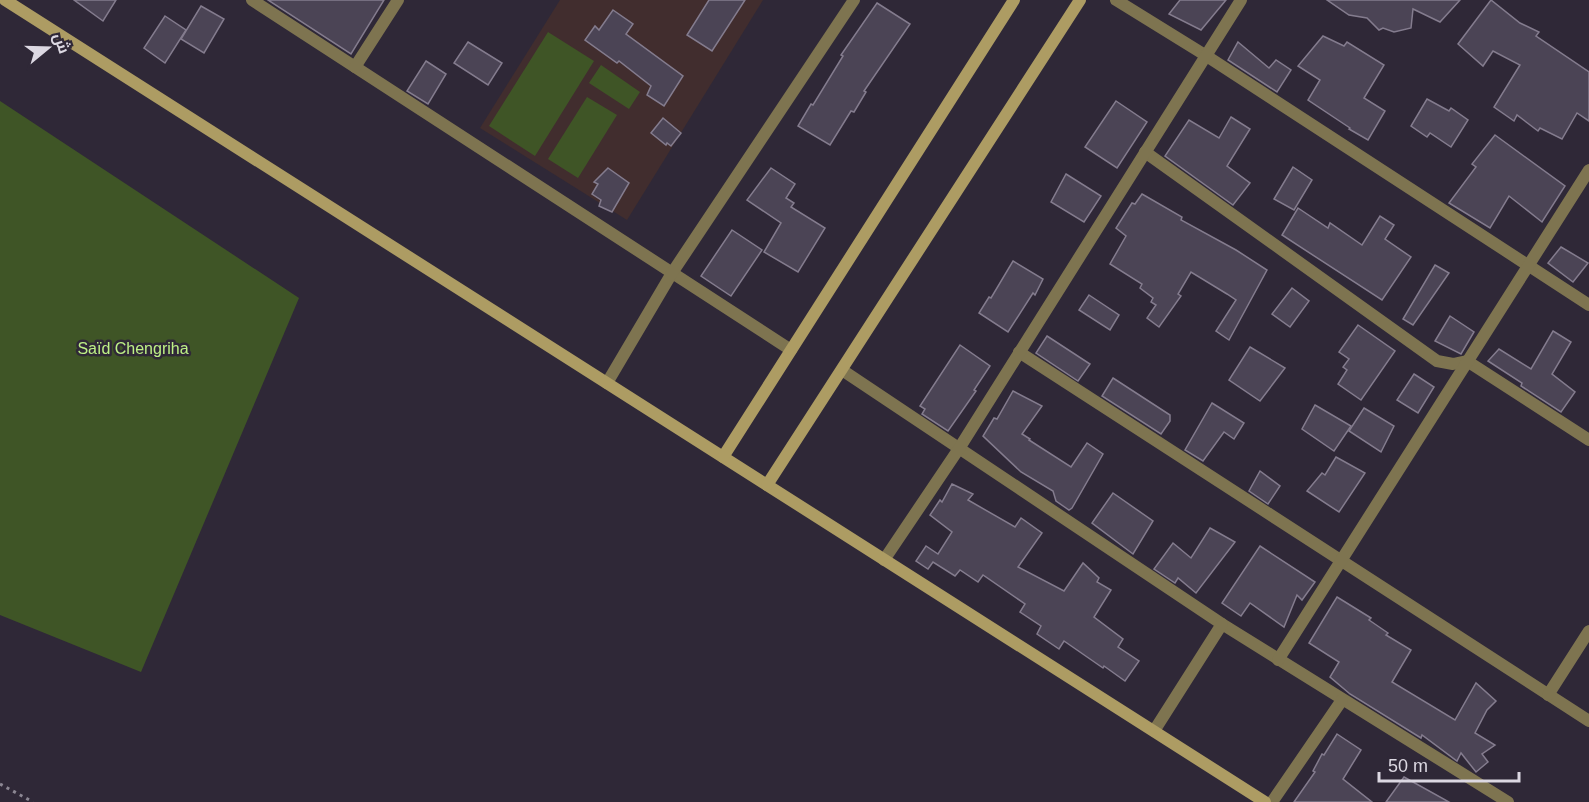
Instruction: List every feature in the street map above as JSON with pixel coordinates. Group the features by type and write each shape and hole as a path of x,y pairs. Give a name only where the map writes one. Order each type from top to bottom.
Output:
{"street":[{"path":"5,0 1265,802"},
{"path":"252,0 791,350"},
{"path":"355,67 398,0"},
{"path":"607,383 672,273 854,0"},
{"path":"723,457 1014,0"},
{"path":"767,485 1080,0"},
{"path":"1116,0 1589,304"},
{"path":"884,560 960,447 1241,0"},
{"path":"1145,152 1437,361 1453,364 1467,361 1589,440"},
{"path":"1278,660 1589,170"},
{"path":"1019,352 1589,721"},
{"path":"842,370 1222,624 1508,802"},
{"path":"1154,731 1222,624"},
{"path":"1548,695 1589,631"},
{"path":"1272,802 1342,700"}],"path":[{"path":"0,784 33,802"}],"shaded area":[{"path":"560,0 763,0 627,220 480,128"}],"green space":[{"path":"548,32 594,61 535,156 489,126"},
{"path":"601,65 640,92 629,109 589,83"},
{"path":"587,97 617,115 578,178 548,159"},
{"name":"Saïd Chengriha","path":"0,101 299,298 141,672 0,615"}],"building":[{"path":"74,0 116,0 103,21"},
{"path":"268,0 384,0 351,54"},
{"path":"709,0 745,0 712,51 687,35"},
{"path":"1180,0 1226,0 1201,30 1169,14"},
{"path":"1327,0 1460,0 1440,22 1413,9 1411,28 1394,32 1383,28 1379,30 1367,18 1349,15"},
{"path":"1491,0 1520,23 1539,32 1536,36 1589,72 1589,121 1577,113 1562,139 1540,128 1538,131 1517,115 1514,121 1494,107 1520,65 1493,51 1483,66 1458,44"},
{"path":"877,3 910,24 864,91 866,92 854,112 851,111 830,145 798,126 843,56 841,55"},
{"path":"201,6 224,19 204,53 181,39"},
{"path":"613,10 633,24 626,34 683,76 664,106 647,95 651,86 619,61 617,63 585,40 595,26 599,30"},
{"path":"165,16 186,30 165,63 144,48"},
{"path":"1323,36 1344,46 1347,42 1384,65 1364,98 1385,111 1368,140 1308,100 1320,80 1298,66"},
{"path":"468,42 502,63 488,85 454,63"},
{"path":"1238,42 1269,68 1276,60 1291,70 1277,92 1228,60"},
{"path":"426,61 446,74 428,104 407,91"},
{"path":"1427,99 1449,111 1451,108 1468,120 1451,147 1430,133 1427,137 1411,126"},
{"path":"1116,101 1147,122 1117,168 1085,147"},
{"path":"1231,117 1250,129 1227,166 1250,183 1233,205 1165,156 1189,120 1219,138"},
{"path":"663,118 681,133 671,146 667,143 666,145 651,133"},
{"path":"1495,135 1565,186 1542,222 1509,196 1490,228 1449,203 1476,167 1472,164"},
{"path":"1293,167 1312,180 1294,210 1274,199"},
{"path":"608,168 629,183 612,212 599,206 601,200 592,194 598,184 594,182"},
{"path":"771,168 795,184 786,198 794,203 791,207 825,228 798,272 764,252 781,223 747,200"},
{"path":"1066,174 1101,196 1084,222 1051,202"},
{"path":"1142,194 1182,217 1181,220 1267,270 1229,340 1216,331 1236,300 1227,294 1191,272 1178,294 1181,296 1159,327 1147,318 1156,305 1151,302 1153,298 1140,288 1142,284 1110,264 1126,236 1116,228 1132,203 1135,204"},
{"path":"1298,208 1328,228 1330,223 1362,245 1380,216 1394,225 1385,239 1411,257 1382,300 1282,235"},
{"path":"732,230 762,250 731,296 701,276"},
{"path":"1561,247 1588,263 1573,282 1548,263"},
{"path":"1013,261 1043,279 1035,295 1033,293 1008,332 979,313 989,297 991,298"},
{"path":"1435,265 1449,273 1413,325 1403,319"},
{"path":"1292,288 1309,301 1290,327 1272,314"},
{"path":"1089,295 1119,315 1110,330 1079,310"},
{"path":"1450,316 1474,332 1461,354 1435,341"},
{"path":"1358,325 1395,351 1361,400 1338,384 1347,370 1343,367 1349,359 1339,352"},
{"path":"1553,331 1571,342 1552,374 1575,392 1561,412 1488,361 1499,349 1531,369"},
{"path":"1047,336 1090,364 1078,381 1036,353"},
{"path":"960,345 990,366 974,390 976,391 948,431 922,414 925,409 920,406"},
{"path":"1250,347 1285,368 1260,401 1229,380"},
{"path":"1414,374 1434,387 1418,413 1397,400"},
{"path":"1113,378 1170,415 1170,421 1161,434 1102,396"},
{"path":"1013,391 1042,406 1022,434 1029,440 1071,467 1087,443 1103,454 1069,510 1056,501 1053,491 1021,472 983,436 994,418 997,419"},
{"path":"1212,403 1244,423 1234,439 1224,432 1203,461 1185,450"},
{"path":"1315,405 1351,426 1334,451 1302,429"},
{"path":"1364,408 1394,426 1381,452 1349,431"},
{"path":"1336,457 1365,473 1339,512 1307,491 1322,473 1325,475"},
{"path":"1260,471 1280,486 1268,504 1249,491"},
{"path":"952,484 973,494 968,500 1015,527 1021,518 1042,533 1018,567 1064,591 1083,563 1099,578 1097,582 1111,590 1094,617 1123,639 1118,647 1139,661 1125,681 1064,641 1059,649 1037,634 1041,626 1020,612 1025,604 983,575 978,582 960,570 955,576 933,562 928,569 916,561 926,546 938,554 952,532 930,515 940,500 942,502"},
{"path":"1113,493 1153,521 1133,554 1092,523"},
{"path":"1210,528 1235,542 1196,593 1178,578 1175,583 1154,569 1173,543 1191,558"},
{"path":"1260,546 1315,582 1302,600 1297,595 1284,627 1250,603 1241,616 1222,603"},
{"path":"1337,597 1371,618 1369,620 1388,633 1386,635 1411,650 1392,682 1455,720 1476,683 1496,701 1487,710 1475,733 1495,745 1482,754 1488,762 1476,772 1461,753 1457,761 1422,735 1421,738 1350,694 1330,677 1339,662 1309,643"},
{"path":"1337,734 1361,750 1343,779 1372,802 1294,802 1315,772 1313,771 1322,754 1324,755"},
{"path":"1404,777 1449,802 1386,802"}]}
